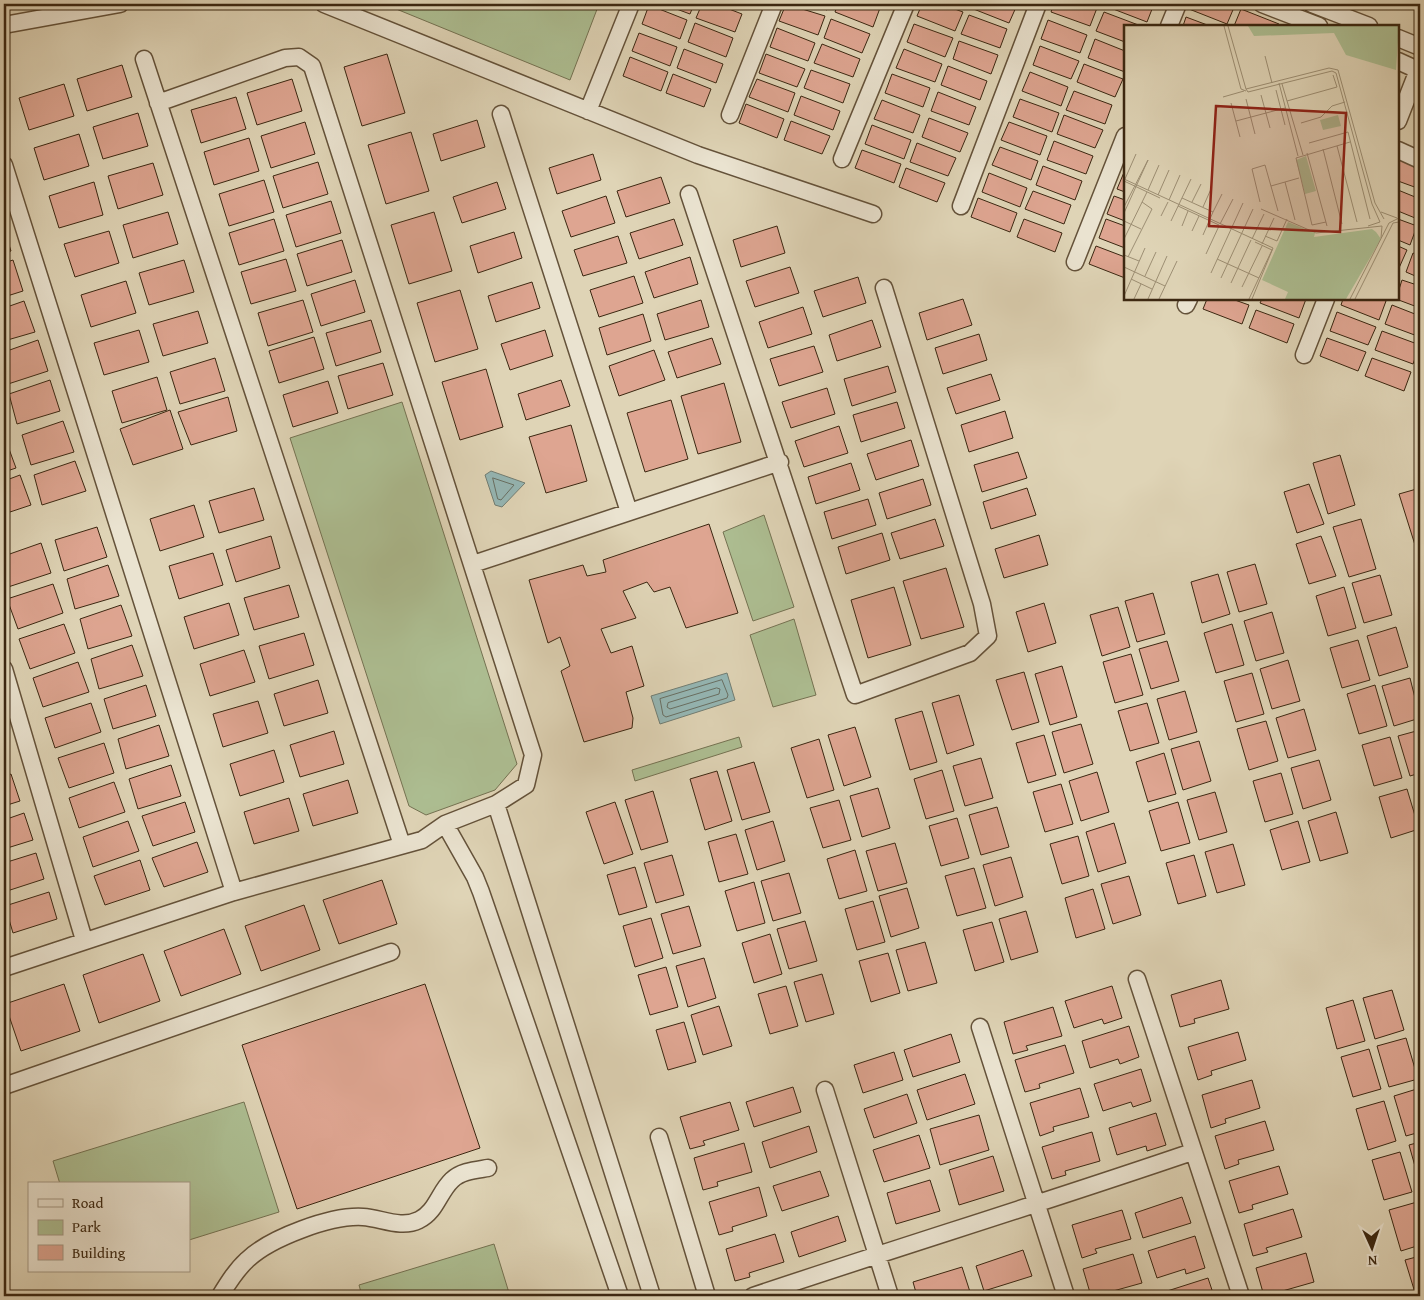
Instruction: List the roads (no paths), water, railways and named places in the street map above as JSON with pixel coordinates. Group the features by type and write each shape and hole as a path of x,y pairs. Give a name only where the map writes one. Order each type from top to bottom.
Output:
{"street":[{"path":"4,25 120,4"},
{"path":"324,4 698,155 874,214"},
{"path":"588,111 631,4"},
{"path":"730,115 774,4"},
{"path":"842,160 906,4"},
{"path":"961,206 1038,4"},
{"path":"1169,25 1178,4"},
{"path":"1262,4 1309,24"},
{"path":"1313,4 1366,25"},
{"path":"1399,38 1420,47"},
{"path":"4,968 234,892 422,840 445,824 496,804 526,785 533,755 312,66 299,57 285,58 158,104"},
{"path":"144,59 402,846"},
{"path":"1399,61 1420,69 1399,119"},
{"path":"501,114 629,512"},
{"path":"1075,262 1124,139"},
{"path":"1399,150 1420,160"},
{"path":"4,165 234,892"},
{"path":"690,194 780,462 855,695 970,653 988,636 982,604 884,288"},
{"path":"1304,355 1326,300"},
{"path":"473,564 780,462"},
{"path":"4,669 84,940"},
{"path":"496,804 652,1296"},
{"path":"445,824 476,877 620,1296"},
{"path":"4,1086 391,952"},
{"path":"1137,979 1192,1152 1241,1296"},
{"path":"980,1027 1066,1296"},
{"path":"824,1090 890,1296"},
{"path":"659,1137 707,1296"},
{"path":"753,1296 878,1254 1036,1205 1192,1152"},
{"path":"220,1296 247,1259 271,1243 333,1220 353,1216 372,1217 395,1223 407,1223 418,1220 429,1214 452,1179 466,1173 488,1168"}],"water":[{"path":"491,471 525,483 502,507 495,505 485,475"},
{"path":"727,673 735,700 660,724 651,696"}]}
